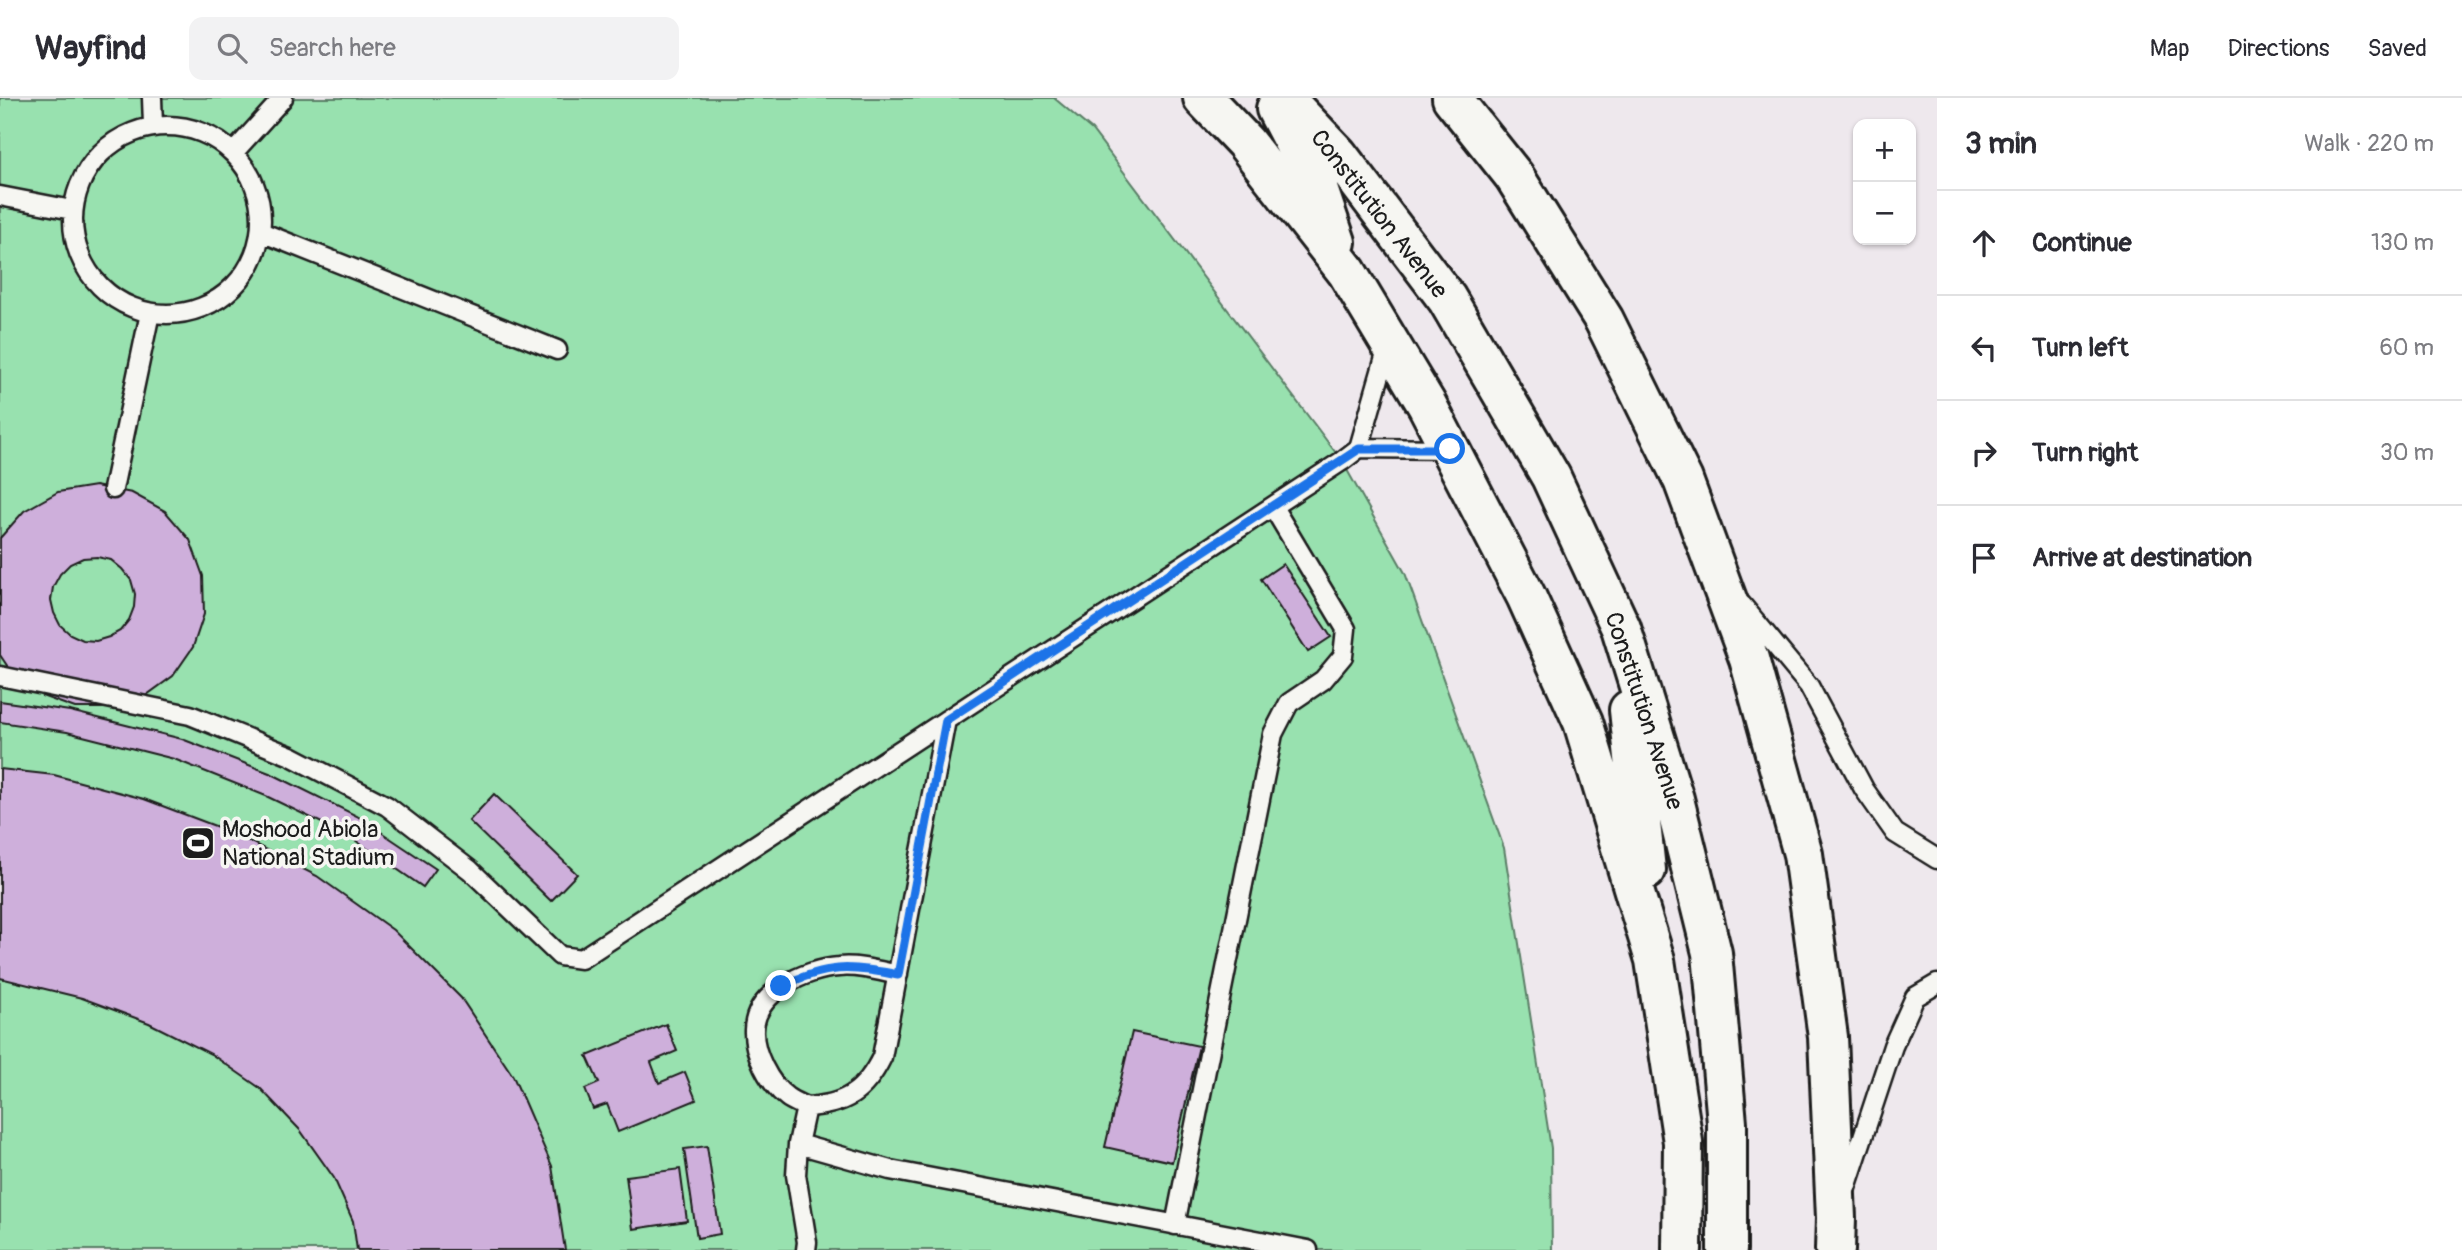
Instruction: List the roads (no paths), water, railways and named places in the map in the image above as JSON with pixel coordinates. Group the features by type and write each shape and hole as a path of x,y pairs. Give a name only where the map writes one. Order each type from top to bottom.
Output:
{"highway":[{"path":"1203,98 1245,142 1347,272 1427,405 1525,596 1583,722 1655,960"},
{"path":"1270,98 1318,189 1347,272"},
{"name":"Constitution Avenue","path":"1284,98 1338,155 1447,299 1551,477 1621,628 1674,799 1712,953 1727,1123 1727,1250"},
{"path":"1452,98 1514,176 1604,320 1683,480 1749,659 1803,854 1828,1037 1836,1234"},
{"path":"1621,628 1655,960 1683,1142 1682,1250"}],"lane":[{"path":"152,98 153,125"},
{"path":"234,152 283,98"},
{"path":"153,125 183,126 210,135 234,152 251,176 261,203 261,232 251,264 231,290 203,308 172,315 139,311 110,297 87,272 74,243 72,210 81,180 99,153 124,135 153,125"},
{"path":"0,197 72,210"},
{"path":"261,232 557,350"},
{"path":"113,489 150,313"},
{"path":"1359,449 1389,341"},
{"path":"0,676 190,715 291,756 387,806 470,870 560,956 581,959 1359,449 1450,449"},
{"path":"1175,1225 1273,734 1289,703 1323,680 1343,656 1346,629 1273,507"},
{"path":"1718,577 1809,686 1864,789 1895,833 1937,859"},
{"path":"898,975 838,967 809,974 781,986 762,1007 753,1029 756,1050 768,1074 785,1096 806,1107 826,1106 850,1096 871,1080 882,1057 898,975 946,720"},
{"path":"1836,1234 1893,1046 1915,997 1937,984"},
{"path":"806,1107 796,1175 806,1250"},
{"path":"799,1144 890,1170 1308,1250"}],"place":[{"name":"Moshood Abiola National Stadium","path":"198,843"}]}
